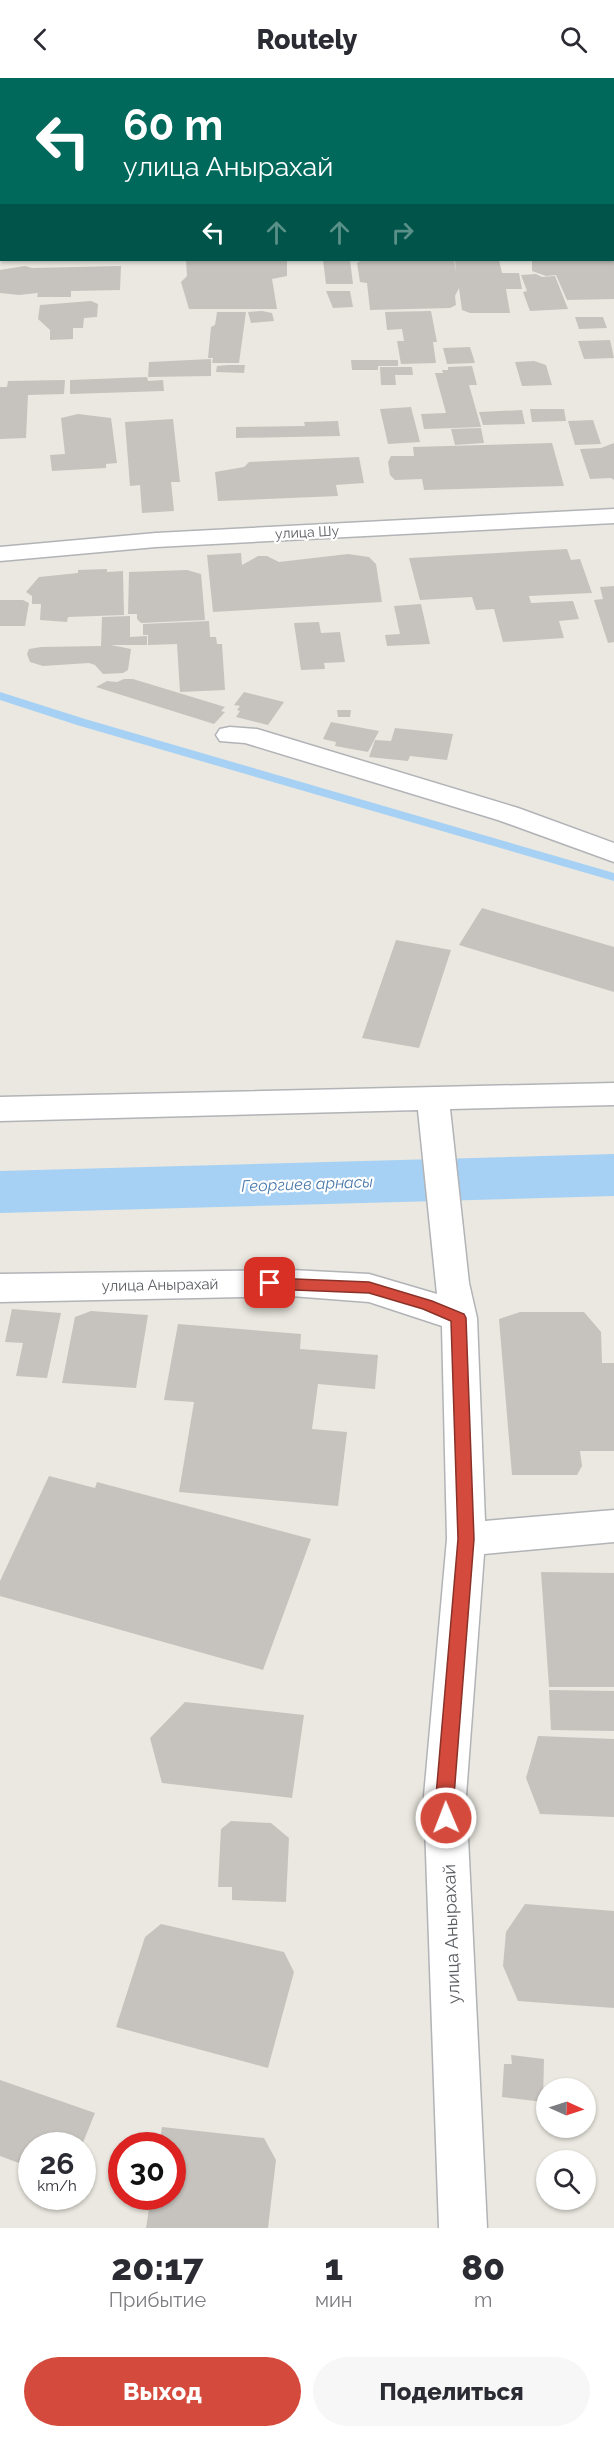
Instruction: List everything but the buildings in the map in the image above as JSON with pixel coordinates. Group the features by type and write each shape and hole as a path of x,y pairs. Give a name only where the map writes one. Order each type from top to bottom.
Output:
{"street":[{"name":"улица Шу","path":"0,555 156,540 614,516"},
{"path":"230,735 257,737 405,781 508,814 614,853"},
{"path":"0,1109 614,1094"},
{"path":"433,1098 456,1300"},
{"name":"улица Анырахай","path":"0,1288 291,1283 369,1288 427,1305 456,1300 466,1539 445,1796 463,2228"},
{"path":"466,1539 614,1526"}],"waterway":[{"path":"0,696 81,722 614,877"},
{"name":"Георгиев арнасы","path":"0,1192 614,1175"}],"route":[{"path":"270,1283 369,1288 427,1305 459,1318 466,1539 445,1796 446,1818"}]}
